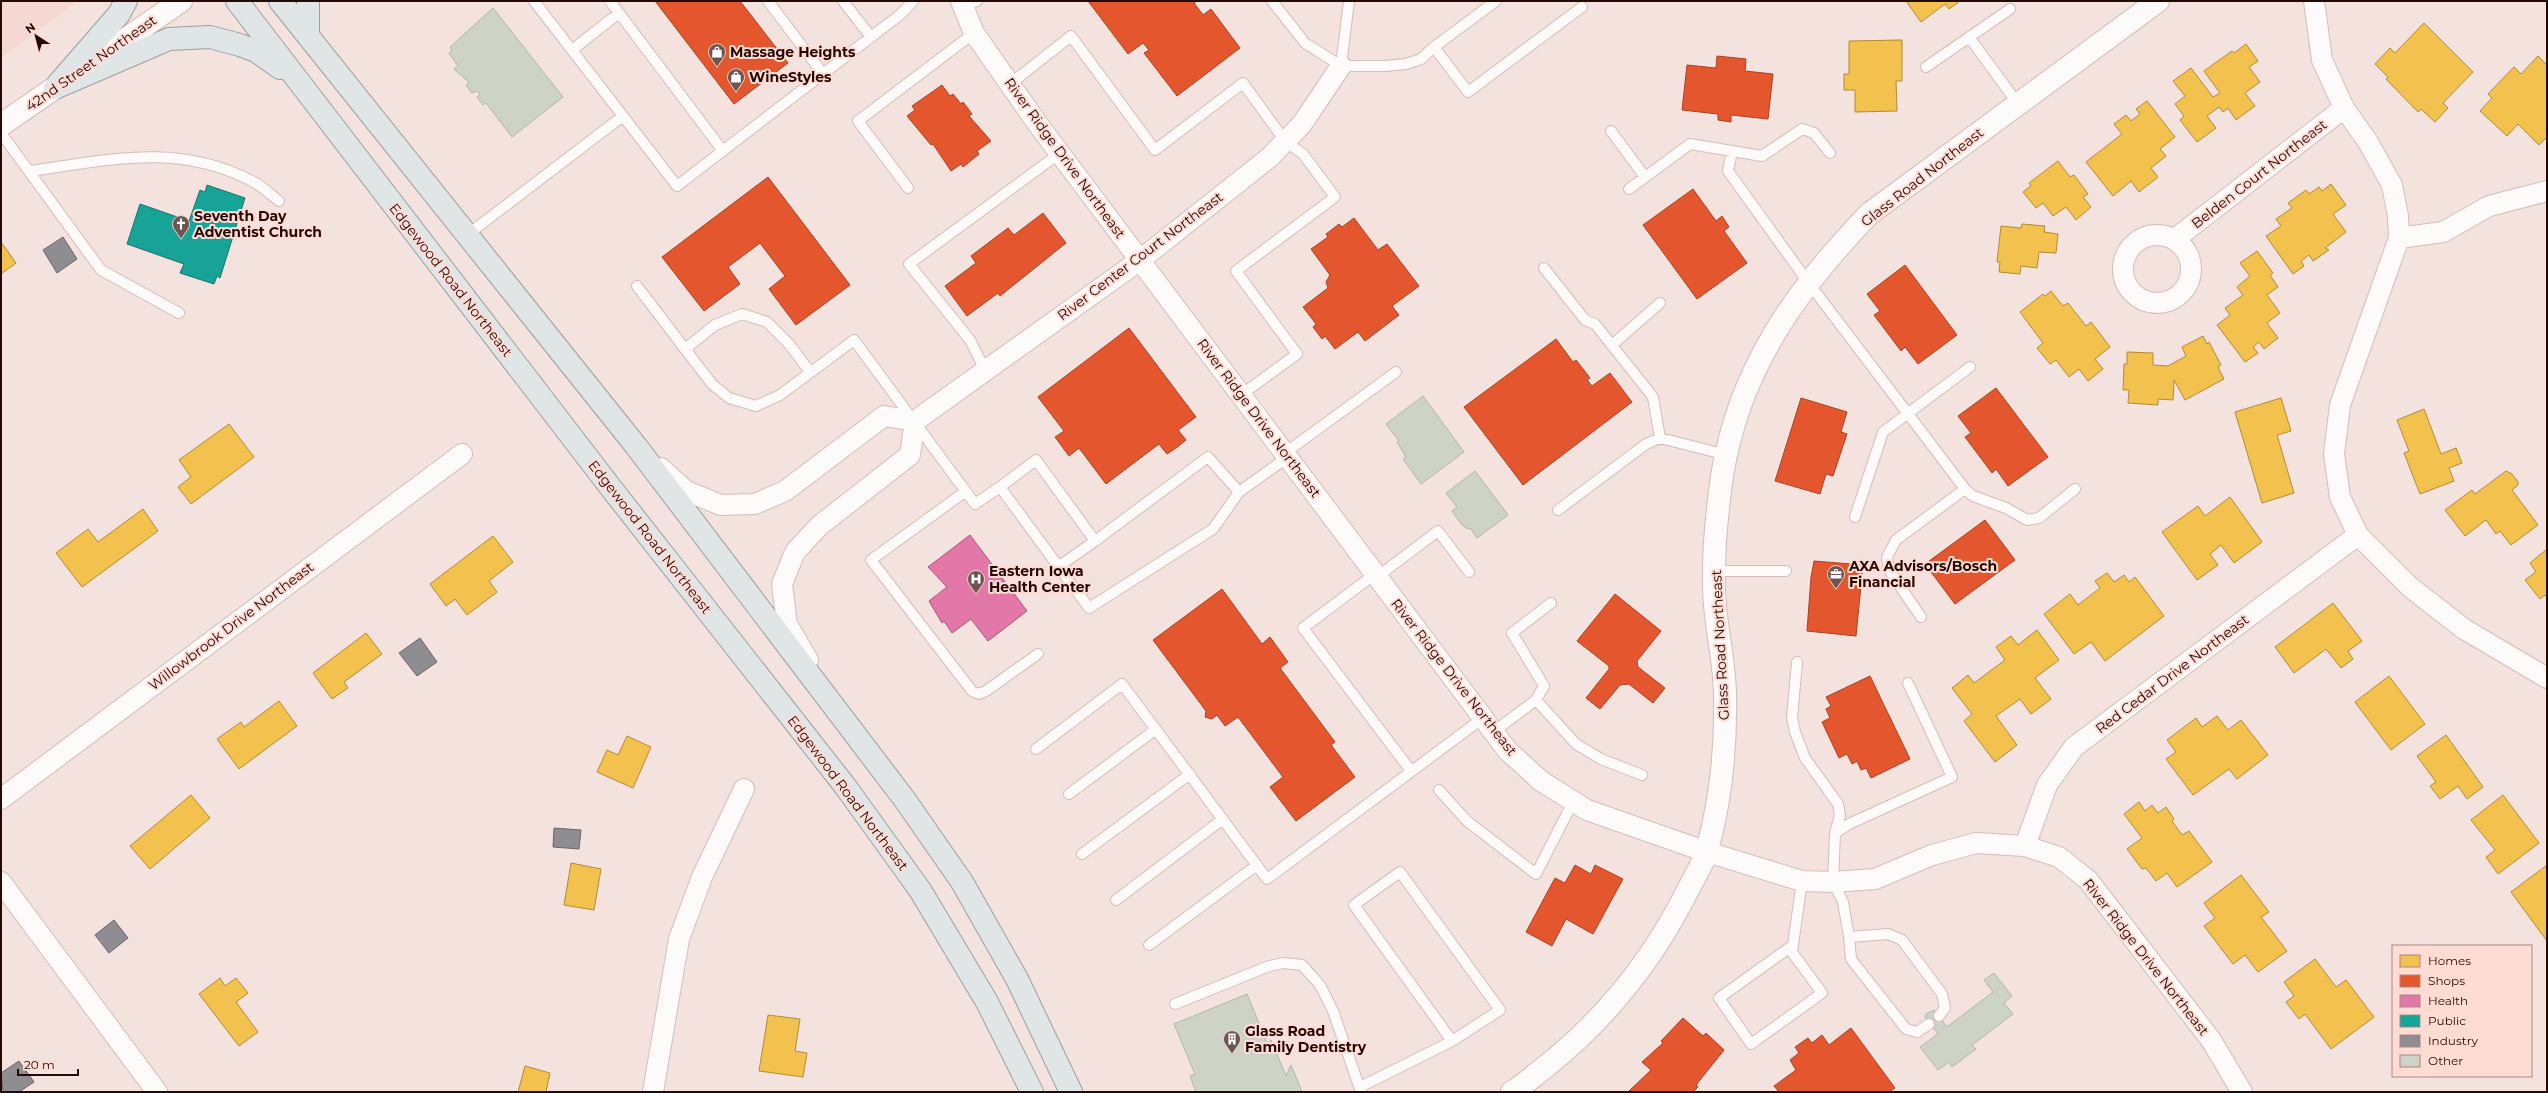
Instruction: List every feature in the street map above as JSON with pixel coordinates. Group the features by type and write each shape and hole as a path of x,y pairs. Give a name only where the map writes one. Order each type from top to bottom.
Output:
{"main road":[{"path":"55,88 119,14 126,1"},
{"name":"Edgewood Road Northeast","path":"237,1 607,482 846,786 920,890 987,1002 1032,1092"},
{"path":"280,1 636,446 828,696 905,800 962,882 1017,979 1071,1092"},
{"path":"308,1 308,36"},
{"path":"55,88 169,39 203,37 240,45 256,51 297,79"}],"street":[{"name":"42nd Street Northeast","path":"1,125 181,1"},
{"name":"Glass Road Northeast","path":"1512,1092 1568,1049 1618,998 1653,952 1682,903 1707,852 1719,794 1724,736 1725,694 1714,587 1714,571 1716,528 1727,455 1732,430 1753,372 1791,305 1828,257 1869,214 2158,1"},
{"path":"2314,1 2322,60 2344,108 2368,142 2392,185 2398,216 2399,238 2340,405 2334,454 2340,497 2358,535 2410,587 2464,629 2547,678"},
{"name":"River Ridge Drive Northeast","path":"967,3 974,33 1060,152 1507,750 1541,781 1587,810 1707,852 1802,881 1833,882 1875,879 1932,855 1976,843 2025,846 2059,858 2088,880 2211,1040 2242,1092"},
{"name":"River Center Court Northeast","path":"915,420 1140,260 1270,157 1302,124 1341,66"},
{"name":"Belden Court Northeast","path":"2175,240 2344,108"},
{"path":"2399,238 2443,232 2489,206 2547,191"},
{"path":"636,446 686,491 721,505 755,504 785,491 884,416 915,420 910,456 819,526 795,552 782,584 787,624 828,696"},
{"name":"Willowbrook Drive Northeast","path":"1,799 462,454"},
{"name":"Red Cedar Drive Northeast","path":"2025,846 2047,785 2074,747 2358,535"},
{"path":"653,1092 679,939 702,877 744,790"},
{"path":"1,882 158,1092"}],"lane":[{"path":"534,1 677,186 871,37 903,6 913,1"},
{"path":"610,1 723,151"},
{"path":"768,1 823,74"},
{"path":"843,1 871,37"},
{"path":"1272,1 1305,44 1341,66 1385,66 1406,64 1421,59 1434,47 1496,1"},
{"path":"1341,66 1349,1"},
{"path":"1434,47 1468,92 1582,7"},
{"path":"1926,67 2010,9"},
{"path":"572,50 619,13"},
{"path":"908,188 858,121 974,33"},
{"path":"1010,84 1071,36 1155,150 1243,83 1285,141 1303,154 1335,197 1236,271 1297,354 1241,395"},
{"path":"1969,37 2018,104"},
{"path":"467,235 623,116"},
{"path":"1629,189 1690,144 1762,156 1802,129 1814,133 1830,154"},
{"path":"1611,131 1645,177"},
{"path":"1,133 101,270 179,313"},
{"path":"1732,151 1728,171 1808,282 1965,489 1973,496 2006,508 2027,520 2040,518 2075,489"},
{"path":"985,370 970,340 909,264 1060,152"},
{"path":"30,171 150,155 182,158 224,169 241,176 253,182 279,201"},
{"path":"1544,268 1585,320 1595,324 1653,397 1660,438"},
{"path":"637,286 712,384 729,398 756,406 780,395 854,340 915,420 975,504 1036,460 1095,541"},
{"path":"1612,345 1660,303"},
{"path":"685,348 715,325 742,314 767,322 790,344 810,372"},
{"path":"1855,516 1883,432 1970,367"},
{"path":"1000,487 1089,608 1213,529 1238,492 1396,372"},
{"path":"1558,510 1646,444 1660,438 1727,455"},
{"path":"1058,567 1208,457 1238,492"},
{"path":"1921,617 1889,570 1886,557 1896,540 1965,489"},
{"path":"966,491 871,560 972,691 979,694 986,691 1038,654"},
{"path":"1411,771 1304,628 1438,531 1469,572"},
{"path":"1714,571 1786,571"},
{"path":"1036,749 1122,684 1267,878 1411,771 1488,725 1536,700 1544,686 1512,633 1551,602"},
{"path":"1797,662 1792,718 1795,732 1805,758 1838,804 1840,815 1835,833 1833,882 1843,902 1851,959 1906,1029 1917,1032 1929,1024"},
{"path":"1835,833 1849,824 1952,777 1908,684"},
{"path":"1536,700 1576,744 1601,759 1642,775"},
{"path":"1069,794 1156,729"},
{"path":"1082,854 1190,774"},
{"path":"1440,790 1467,821 1536,874 1573,802"},
{"path":"1116,900 1223,819"},
{"path":"1149,944 1257,865"},
{"path":"1175,1004 1269,966 1283,963 1302,965 1320,985 1333,1011 1360,1090 1452,1041 1500,1010 1400,872 1354,905 1452,1041"},
{"path":"1792,952 1789,948 1719,998 1751,1044 1822,993 1792,952 1802,881"},
{"path":"1849,937 1888,934 1902,940 1942,994 1945,1008 1939,1016"}],"shaded area":[{"path":"1,1 75,1 72,6 1,57"}],"building: Homes":[{"path":"1906,1 1960,1 1949,9 1945,4 1921,22"},
{"path":"2424,23 2473,72 2443,103 2448,108 2435,122 2421,109 2418,112 2386,79 2388,77 2375,64 2390,48 2395,53"},
{"path":"1902,40 1902,81 1896,81 1897,111 1855,112 1855,90 1844,90 1844,74 1849,74 1849,41"},
{"path":"2246,44 2258,61 2249,67 2260,82 2245,93 2255,106 2236,120 2228,108 2223,112 2219,107 2207,116 2216,128 2197,142 2180,120 2184,116 2175,104 2185,96 2173,81 2191,68 2213,97 2220,93 2204,71 2232,51 2234,53"},
{"path":"2538,56 2547,65 2547,137 2539,145 2518,124 2507,136 2480,111 2492,98 2488,94 2514,67 2521,74"},
{"path":"2147,101 2175,137 2160,149 2166,156 2151,168 2158,177 2139,192 2131,181 2113,196 2086,162 2122,134 2114,124 2126,115 2131,121 2140,114 2136,109"},
{"path":"2058,161 2070,177 2074,175 2088,194 2083,197 2091,207 2076,220 2066,207 2053,216 2043,203 2036,208 2023,192 2031,186 2029,183"},
{"path":"2331,184 2346,205 2333,214 2346,232 2325,248 2329,250 2313,261 2309,255 2301,261 2304,266 2293,274 2266,236 2281,226 2276,219 2292,208 2288,203 2306,190 2309,194 2319,187 2322,191"},
{"path":"2022,224 2045,226 2044,232 2058,234 2056,253 2039,252 2037,268 2021,266 2020,274 1999,272 2000,262 1997,262 2001,226 2021,228"},
{"path":"1,242 16,263 1,274"},
{"path":"2257,251 2273,273 2270,275 2278,287 2267,295 2280,313 2267,323 2278,338 2264,349 2259,342 2253,347 2258,353 2245,362 2217,325 2230,315 2225,308 2243,295 2237,287 2250,276 2240,263"},
{"path":"2051,291 2063,306 2068,303 2086,326 2091,322 2110,347 2095,359 2103,369 2088,381 2079,369 2069,377 2056,360 2050,364 2037,348 2043,343 2020,312 2043,294 2045,296"},
{"path":"2203,336 2207,344 2209,342 2221,365 2218,367 2224,379 2185,400 2174,380 2173,400 2158,399 2158,405 2128,403 2129,390 2123,390 2124,364 2127,364 2127,352 2153,353 2153,365 2168,366 2186,356 2182,347"},
{"path":"2281,398 2291,431 2277,435 2294,493 2262,503 2235,412"},
{"path":"2424,409 2441,454 2456,448 2462,463 2449,468 2454,481 2420,494 2404,453 2409,451 2397,420"},
{"path":"229,424 254,457 191,504 178,487 191,477 179,460"},
{"path":"2506,471 2512,474 2518,482 2518,485 2512,490 2538,525 2511,545 2500,531 2496,534 2486,520 2465,536 2445,510 2472,490 2475,494"},
{"path":"2230,497 2262,542 2234,563 2221,545 2210,554 2218,565 2197,580 2162,532 2198,506 2205,516"},
{"path":"143,509 158,531 82,587 56,553 88,529 98,542"},
{"path":"493,536 513,562 489,581 497,592 467,615 455,599 446,606 430,584"},
{"path":"2547,549 2547,598 2545,595 2540,599 2525,580 2536,572 2530,563"},
{"path":"2107,573 2114,582 2124,575 2129,582 2135,577 2164,616 2105,661 2091,642 2074,654 2044,614 2070,594 2078,605 2100,588 2095,581"},
{"path":"2333,603 2362,641 2348,651 2353,659 2341,668 2326,649 2294,673 2275,647"},
{"path":"2037,630 2059,660 2035,678 2051,699 2031,714 2020,699 1996,716 2017,745 1995,762 1964,721 1972,714 1952,688 1968,675 1974,683 2005,660 1996,647 2011,636 2018,645"},
{"path":"366,633 382,654 344,682 348,688 332,699 313,673"},
{"path":"2389,676 2425,724 2391,750 2355,702"},
{"path":"279,701 297,726 239,769 217,739 241,722 244,727"},
{"path":"2217,716 2228,730 2241,720 2268,755 2237,779 2229,769 2193,795 2166,759 2176,752 2167,740 2196,718 2202,727"},
{"path":"2446,735 2483,787 2467,799 2458,786 2440,799 2430,786 2436,782 2417,756"},
{"path":"627,736 651,747 633,788 597,772 607,750 618,755"},
{"path":"191,795 210,818 150,869 130,846"},
{"path":"2503,795 2539,843 2498,874 2486,857 2495,850 2471,820"},
{"path":"2139,802 2145,811 2152,805 2158,813 2166,807 2174,819 2172,821 2182,835 2189,831 2212,862 2177,887 2167,873 2156,881 2146,868 2142,869 2127,849 2142,838 2124,814"},
{"path":"571,863 601,869 594,910 564,905"},
{"path":"2547,865 2547,941 2511,892"},
{"path":"2241,875 2269,912 2261,917 2287,951 2258,972 2245,955 2233,964 2204,926 2215,918 2204,903"},
{"path":"2315,959 2336,987 2346,980 2374,1017 2331,1049 2305,1014 2299,1019 2286,1002 2294,996 2284,982"},
{"path":"220,978 225,986 236,978 248,993 236,1002 258,1032 239,1046 199,994"},
{"path":"768,1015 800,1019 795,1051 807,1053 803,1077 759,1071"},
{"path":"525,1066 550,1073 546,1092 518,1092"}],"building: Shops":[{"path":"655,1 740,1 788,63 734,104"},
{"path":"1088,1 1197,1 1194,3 1203,15 1211,9 1240,48 1177,96 1144,53 1149,50 1143,43 1128,54"},
{"path":"1717,56 1746,59 1745,71 1773,74 1768,119 1731,115 1731,122 1718,120 1718,114 1682,110 1687,65 1716,68"},
{"path":"942,85 950,96 953,94 961,104 963,102 972,114 969,116 991,141 977,151 979,154 963,167 961,164 951,171 933,144 931,145 907,116 915,110 912,106"},
{"path":"768,177 850,285 796,325 769,289 785,276 760,243 728,267 740,284 704,311 662,257"},
{"path":"1693,189 1716,221 1722,216 1729,227 1724,231 1747,263 1697,299 1643,225"},
{"path":"1043,213 1066,243 1000,296 998,293 967,316 945,286 976,263 971,256 1008,228 1014,235"},
{"path":"1354,218 1378,250 1387,244 1419,286 1392,306 1399,315 1365,341 1358,332 1335,349 1325,336 1322,339 1313,327 1316,324 1303,307 1328,288 1326,282 1330,275 1311,249 1328,237 1326,234 1339,224 1342,227"},
{"path":"1905,265 1957,335 1918,364 1905,347 1901,351 1874,315 1880,311 1867,294"},
{"path":"1129,328 1196,417 1178,430 1186,440 1176,448 1167,454 1159,444 1106,484 1079,448 1069,456 1055,437 1064,431 1038,397"},
{"path":"1556,339 1573,362 1576,360 1590,378 1587,380 1592,386 1610,373 1632,402 1523,485 1464,407"},
{"path":"1996,388 2048,457 2008,486 1996,469 1992,473 1965,437 1971,433 1958,416"},
{"path":"1801,398 1847,412 1841,432 1847,434 1833,476 1826,474 1820,494 1775,481"},
{"path":"1985,520 2015,560 1955,604 1925,564"},
{"path":"1814,561 1863,565 1856,636 1807,631 1811,577"},
{"path":"1222,589 1262,644 1270,637 1288,662 1280,668 1335,742 1331,745 1355,777 1296,821 1270,787 1283,777 1238,717 1225,726 1217,715 1212,719 1205,717 1206,711 1153,640"},
{"path":"1615,594 1661,631 1637,661 1638,667 1665,688 1653,703 1629,684 1620,685 1600,709 1586,698 1609,669 1609,666 1577,641"},
{"path":"1870,676 1910,759 1871,778 1866,768 1861,770 1857,761 1852,764 1847,754 1839,758 1822,722 1830,718 1826,709 1831,706 1826,697"},
{"path":"1575,865 1591,874 1595,865 1623,879 1593,934 1566,919 1552,946 1526,932 1555,878 1565,883"},
{"path":"1683,1018 1703,1036 1706,1033 1724,1050 1696,1085 1698,1087 1693,1092 1628,1092 1651,1070 1642,1062 1663,1043 1661,1041"},
{"path":"1851,1028 1895,1088 1889,1092 1779,1092 1774,1086 1796,1070 1790,1060 1799,1053 1795,1047 1808,1038 1812,1043 1822,1035 1829,1045"}],"building: Health":[{"name":"Eastern Iowa Health Center","path":"970,535 1027,611 988,641 971,619 952,633 944,621 942,623 929,601 947,587 928,567"}],"building: Public":[{"name":"Seventh Day Adventist Church","path":"207,185 245,198 220,278 217,276 214,284 180,273 184,264 127,244 140,204 189,221 200,190 205,192"}],"building: Industry":[{"path":"63,237 77,259 57,273 43,250"},
{"path":"420,638 437,662 417,676 399,653"},
{"path":"554,828 581,830 579,849 553,847"},
{"path":"114,920 128,938 109,953 95,935"},
{"path":"19,1061 34,1082 19,1092 3,1092 1,1073"}],"building: Other":[{"path":"493,8 563,97 512,137 486,103 483,105 477,97 480,94 477,91 472,93 466,85 469,82 454,69 458,66 449,53 452,50 450,47"},
{"path":"1423,396 1464,452 1421,484 1403,459 1406,457 1397,442 1399,441 1386,424"},
{"path":"1475,471 1508,515 1477,538 1470,528 1468,529 1462,525 1452,511 1457,507 1446,493"},
{"path":"1994,973 2012,996 2004,1003 2013,1014 1972,1045 1976,1049 1952,1067 1949,1062 1938,1070 1920,1047 1938,1034 1925,1017 1926,1014 1934,1010 1947,1027 1993,992 1984,980"},
{"name":"Glass Road Family Dentistry","path":"1247,994 1267,1043 1271,1040 1286,1076 1291,1065 1302,1092 1196,1092 1190,1076 1195,1074 1174,1024"}],"place":[{"name":"Massage Heights","path":"717,67"},
{"name":"WineStyles","path":"736,92"},
{"name":"Seventh Day Adventist Church","path":"181,239"},
{"name":"AXA Advisors/Bosch Financial","path":"1836,589"},
{"name":"Eastern Iowa Health Center","path":"976,594"},
{"name":"Glass Road Family Dentistry","path":"1232,1054"}]}
